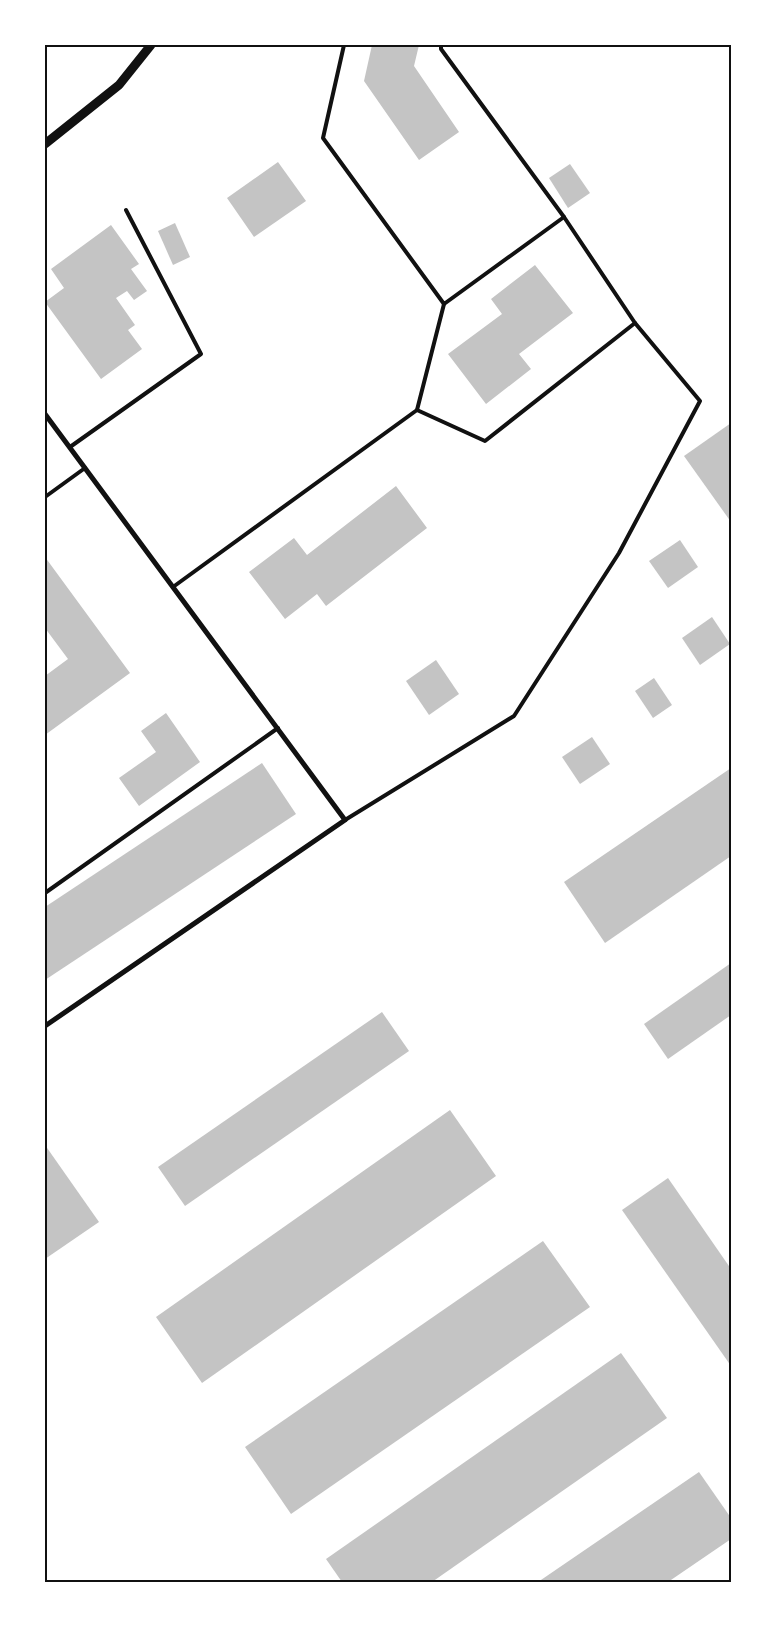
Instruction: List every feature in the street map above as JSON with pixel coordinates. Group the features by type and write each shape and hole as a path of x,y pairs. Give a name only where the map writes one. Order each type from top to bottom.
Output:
{"street":[{"path":"45,144 119,85 151,45"},
{"path":"45,414 345,820 45,1026"}],"lane":[{"path":"344,45 323,138 444,304"},
{"path":"345,820 514,716 619,553 700,401 635,323 564,217 441,49 441,45"},
{"path":"70,448 201,354 126,210"},
{"path":"173,587 417,410 444,304 564,217"},
{"path":"417,410 485,441 635,323"},
{"path":"45,497 85,468"},
{"path":"45,893 278,728"}],"building":[{"path":"372,45 419,45 414,66 459,132 419,160 364,81"},
{"path":"278,162 306,201 254,237 227,198"},
{"path":"570,164 590,193 568,208 549,178"},
{"path":"175,223 190,257 173,265 158,231"},
{"path":"111,225 139,264 131,269 147,291 134,300 127,291 116,298 135,325 128,330 142,349 101,379 45,302 64,288 51,269"},
{"path":"535,265 573,313 519,354 531,369 486,404 448,354 502,314 491,299"},
{"path":"731,423 731,522 684,456"},
{"path":"396,486 427,528 326,606 317,594 285,619 249,572 294,538 307,555"},
{"path":"680,540 698,567 668,588 649,561"},
{"path":"45,557 130,673 45,735 45,676 68,659 45,628"},
{"path":"712,617 730,644 700,665 682,638"},
{"path":"436,660 459,694 429,715 406,681"},
{"path":"654,678 672,705 653,718 635,691"},
{"path":"166,713 200,762 139,806 119,778 156,752 141,731"},
{"path":"592,737 610,764 580,784 562,757"},
{"path":"262,763 296,814 45,980 45,907"},
{"path":"731,768 731,856 605,943 564,882"},
{"path":"731,963 731,1015 668,1059 644,1024"},
{"path":"382,1012 409,1051 185,1206 158,1167"},
{"path":"450,1110 496,1176 202,1383 156,1317"},
{"path":"45,1145 99,1222 45,1259"},
{"path":"668,1178 731,1269 731,1366 622,1210"},
{"path":"543,1241 590,1307 291,1514 245,1447"},
{"path":"621,1353 667,1418 432,1582 342,1582 326,1559"},
{"path":"699,1472 731,1518 731,1539 668,1582 538,1582"}]}
